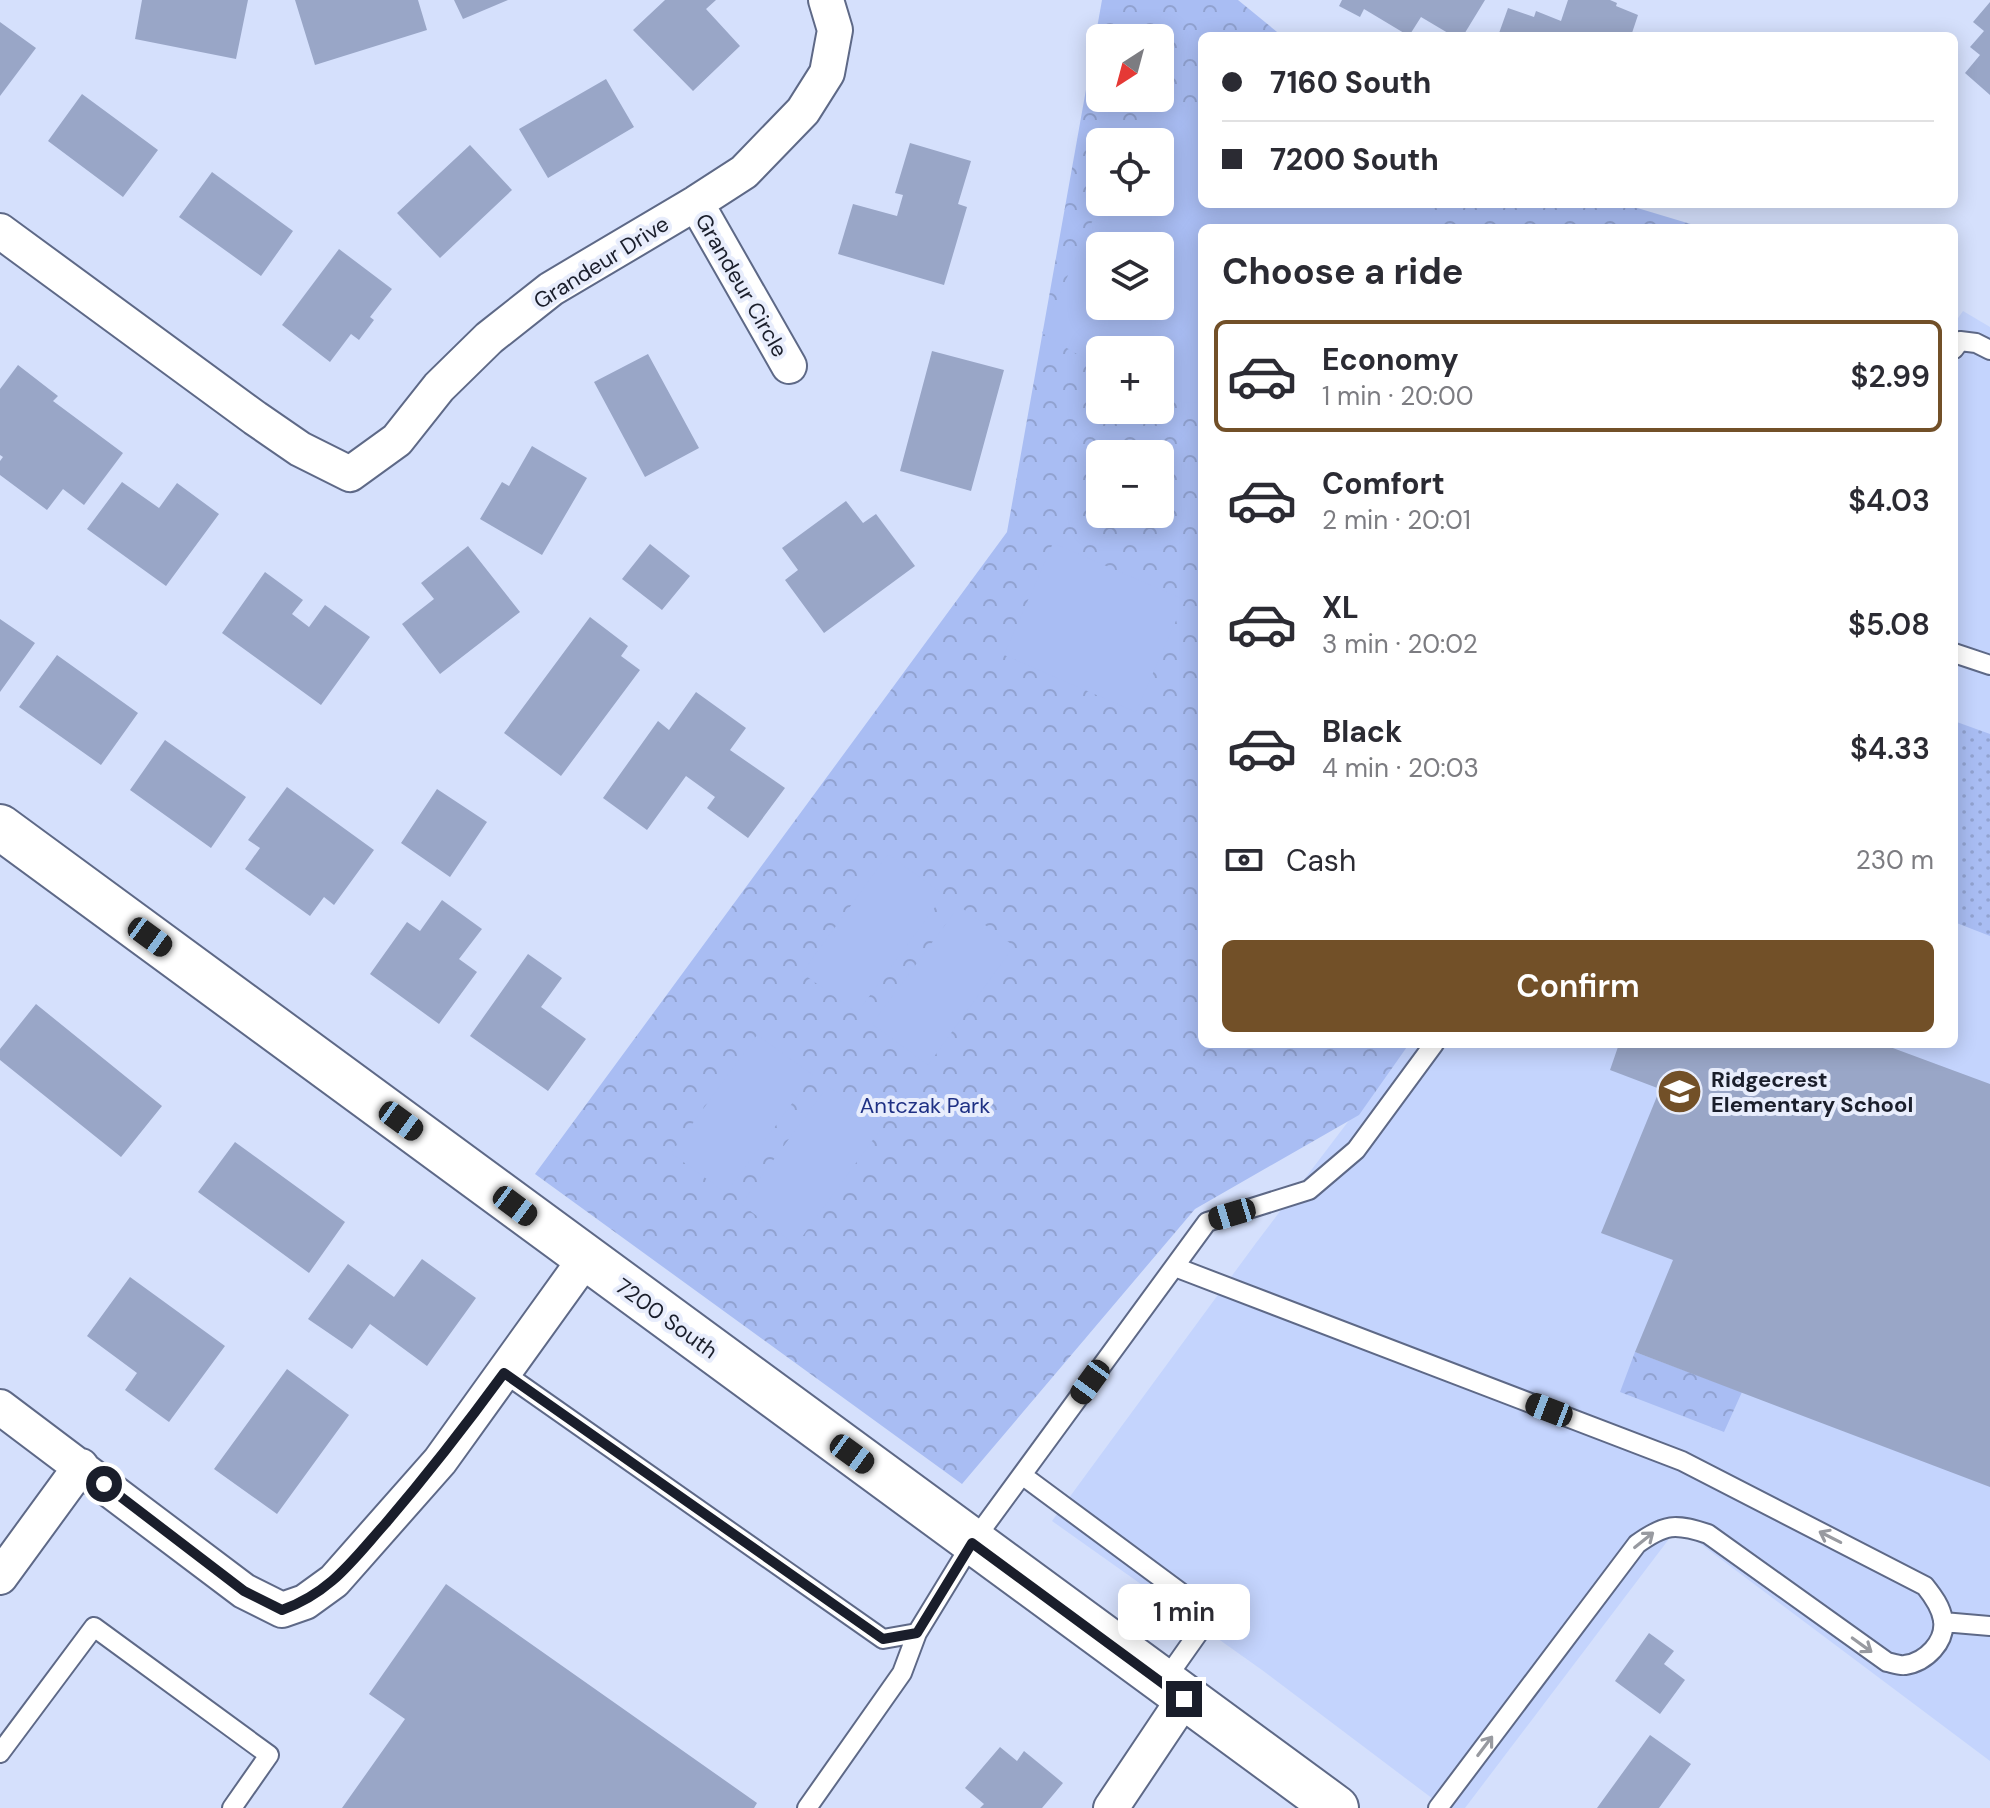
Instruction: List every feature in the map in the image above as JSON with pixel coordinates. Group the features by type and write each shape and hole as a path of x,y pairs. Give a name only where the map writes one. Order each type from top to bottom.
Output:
{"street":[{"name":"Grandeur Drive","path":"0,231 266,426 300,449 350,474 397,440 439,387 489,338 539,298 744,172 803,111 827,73 835,30 826,0"},
{"name":"Grandeur Circle","path":"696,203 789,366"},
{"name":"7200 South","path":"0,827 1336,1808"},
{"path":"0,1407 244,1591 282,1610 305,1602 334,1581 440,1461 586,1258"},
{"path":"0,1577 81,1466"},
{"path":"1111,1808 1174,1691"}],"lane":[{"path":"1958,344 1960,341 1976,343 1990,350"},
{"path":"1958,654 1990,665"},
{"path":"807,1808 902,1673 917,1633 972,1543 1207,1222 1309,1190 1356,1150 1431,1048"},
{"path":"1175,1267 1682,1461 1925,1586 1936,1600 1943,1622 1940,1642 1923,1659 1904,1666 1887,1662 1708,1534 1682,1525 1659,1529 1637,1544 1438,1808"},
{"path":"504,1373 883,1639 917,1633"},
{"path":"1022,1475 1211,1615 1174,1691"},
{"path":"1943,1622 1990,1626"},
{"path":"0,1753 6,1731 94,1627 269,1755 232,1808"}],"shaded area":[{"name":"Ridgecrest Elementary School","path":"1963,311 1990,327 1990,1761 1678,1527 1465,1808 1445,1808 1262,1670 1052,1521 1404,1048 1958,1048 1958,318"}],"green space":[{"name":"Antczak Park","path":"1102,0 1238,0 1277,32 1198,32 1198,208 1637,208 1691,224 1198,224 1198,1048 1406,1048 1359,1115 1195,1209 962,1484 535,1174 1007,532 1086,90 1086,112 1174,112 1174,24 1098,24"},
{"path":"1174,102 1198,110 1198,208 1434,208 1429,224 1198,224 1198,403 1174,402 1174,336 1086,336 1086,360 1042,333 1086,235 1086,320 1174,320 1174,232 1087,232 1095,216 1174,216 1174,128 1134,128 1142,112 1174,112"},
{"path":"1053,543 1185,600 1136,712 1004,655"},
{"path":"1958,722 1990,734 1990,936 1958,924"},
{"path":"888,854 944,895 857,1013 802,973"},
{"path":"959,906 1014,946 928,1065 872,1024"},
{"path":"757,1035 813,1075 726,1193 671,1153"},
{"path":"828,1086 883,1126 796,1245 741,1204"},
{"path":"1635,1352 1742,1392 1724,1432 1620,1392"}],"building":[{"path":"142,0 248,0 236,59 135,39"},
{"path":"295,0 418,0 427,30 315,65"},
{"path":"454,0 508,0 463,19"},
{"path":"665,0 716,0 706,9 740,46 693,91 633,30"},
{"path":"1342,0 1485,0 1465,32 1446,32 1421,17 1412,32 1402,32 1364,9 1360,17 1339,6"},
{"path":"1568,0 1610,0 1617,3 1616,6 1638,15 1632,32 1499,32 1508,8 1534,17 1536,11 1561,21"},
{"path":"1990,2 1990,95 1965,73 1980,55 1970,47 1984,31 1973,22"},
{"path":"0,22 36,48 0,96"},
{"path":"606,79 634,127 548,178 519,129"},
{"path":"82,94 158,150 123,197 48,141"},
{"path":"910,143 971,161 958,204 967,207 944,285 838,254 853,204 897,216 903,195 895,193"},
{"path":"470,145 512,190 440,258 397,213"},
{"path":"212,172 293,231 261,276 179,217"},
{"path":"339,249 392,289 370,317 374,320 359,340 351,334 330,362 282,325"},
{"path":"932,351 1004,370 971,491 900,471"},
{"path":"648,354 699,448 645,477 594,382"},
{"path":"18,365 58,396 53,401 123,453 84,505 63,489 47,510 0,475 3,457 0,455 0,389"},
{"path":"532,446 587,478 542,555 480,519 502,482 509,486"},
{"path":"122,482 159,508 177,483 219,514 166,586 87,529"},
{"path":"846,501 863,523 876,514 915,566 824,633 785,580 798,570 782,548"},
{"path":"650,544 690,576 662,610 622,579"},
{"path":"468,546 520,612 440,674 402,624 434,599 421,583"},
{"path":"265,572 303,600 292,614 309,627 325,605 370,637 321,705 222,633"},
{"path":"590,617 628,646 621,656 640,670 561,776 504,733"},
{"path":"0,619 35,643 0,692"},
{"path":"57,655 138,713 101,765 19,707"},
{"path":"696,692 746,728 730,750 785,788 748,838 707,808 715,797 686,776 647,830 603,798 658,721 669,730"},
{"path":"165,740 246,797 211,848 130,790"},
{"path":"287,787 374,850 334,905 324,897 310,916 245,869 260,848 248,840"},
{"path":"437,789 487,822 450,877 401,843"},
{"path":"442,900 482,929 459,959 477,972 439,1024 370,974 407,922 420,931"},
{"path":"528,954 562,978 541,1007 586,1039 548,1091 470,1036"},
{"path":"36,1004 162,1106 121,1157 0,1060 0,1049"},
{"path":"1618,1048 1893,1048 1990,1084 1990,1487 1635,1352 1673,1260 1601,1233 1660,1089 1610,1070"},
{"path":"235,1142 345,1222 309,1273 198,1192"},
{"path":"422,1259 476,1298 427,1366 370,1324 352,1349 308,1319 348,1264 394,1297"},
{"path":"130,1277 225,1346 169,1422 125,1390 137,1373 87,1336"},
{"path":"287,1369 349,1415 277,1514 214,1469"},
{"path":"446,1584 757,1803 754,1808 342,1808 405,1719 369,1694"},
{"path":"1649,1633 1674,1651 1664,1664 1685,1680 1660,1714 1615,1681"},
{"path":"1650,1735 1691,1764 1659,1808 1597,1808"},
{"path":"1000,1747 1017,1761 1024,1751 1063,1783 1042,1808 980,1808 984,1804 965,1788"}],"place":[{"name":"Ridgecrest Elementary School","path":"1680,1092"}],"route":[{"path":"104,1484 244,1591 282,1610 305,1602 334,1581 440,1461 504,1373 883,1639 917,1633 972,1543 1184,1699"}]}
